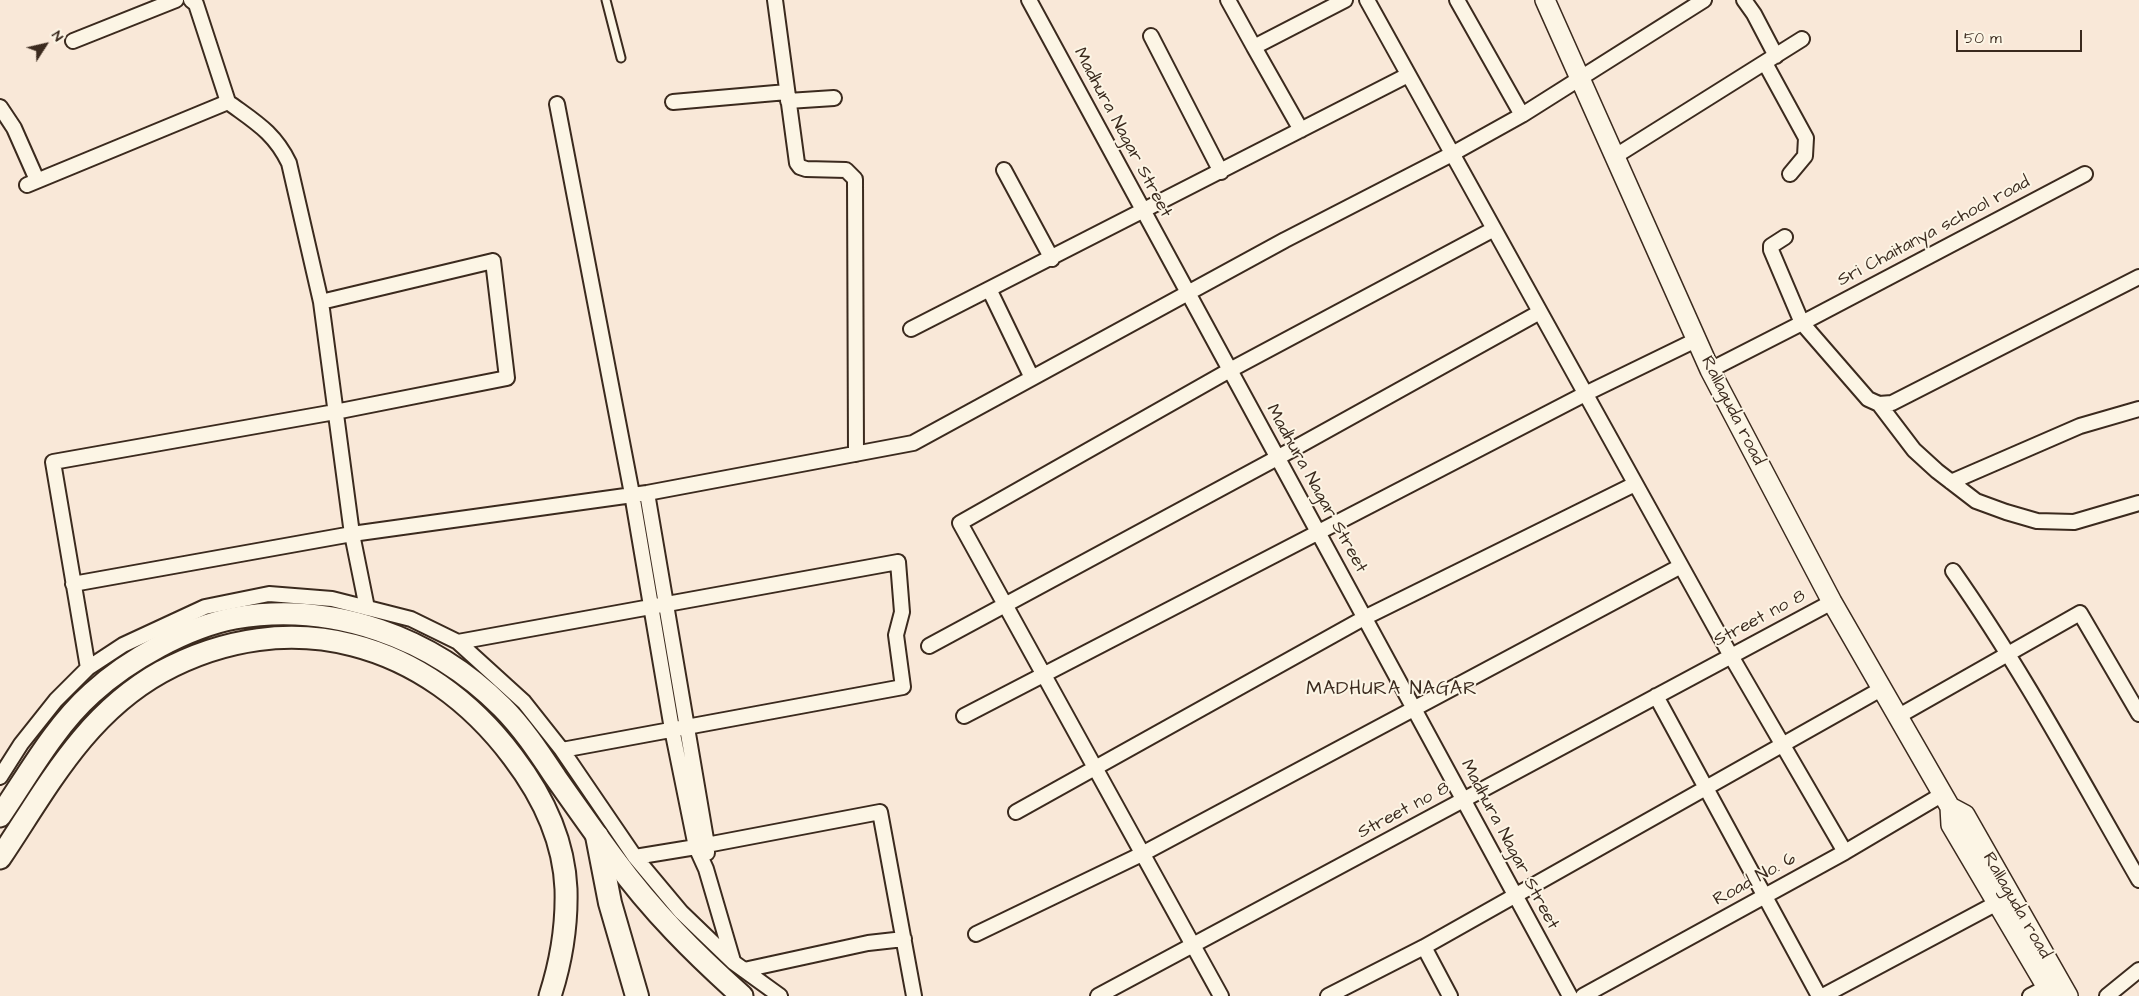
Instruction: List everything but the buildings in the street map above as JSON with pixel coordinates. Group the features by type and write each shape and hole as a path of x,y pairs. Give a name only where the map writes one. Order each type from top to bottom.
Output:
{"highway":[{"path":"597,836 610,902 637,996"}],"main road":[{"name":"Rallaguda road","path":"1546,0 1710,370 1832,602 1883,688 1897,716 1952,810 2068,996"},
{"path":"0,816 69,717 91,693 151,651 205,627 234,618 277,614 313,616 357,622 391,634 448,662 476,683 503,708 533,744 639,893 670,929 742,996"},
{"path":"0,858 71,749 124,696 161,672 220,649 261,639 292,636 325,639 354,646 384,654 420,672 450,691 477,714 530,779 546,809 558,843 566,887 565,927 556,976 550,996"},
{"name":"Rallaguda road","path":"1952,810 1997,903 2050,992"}],"street":[{"path":"73,40 176,0"},
{"path":"191,0 196,4 228,102 270,133 281,147 289,163 321,302 352,534 367,608"},
{"path":"775,0 797,163 800,168 806,170 846,170 855,179 856,454"},
{"name":"Madhura Nagar Street","path":"1029,0 1570,996"},
{"path":"1228,0 1301,130"},
{"path":"1254,47 1345,0"},
{"path":"1366,0 1731,656 1844,852"},
{"path":"1457,0 1522,115"},
{"path":"73,584 352,534 647,493 913,444 1294,235 1452,154 1522,115 1704,0"},
{"path":"1744,0 1754,14 1770,59 1806,138 1805,156 1790,174"},
{"path":"1151,36 1221,172"},
{"path":"1614,157 1802,39"},
{"path":"911,329 1052,259 1408,75"},
{"path":"673,102 788,97 834,98"},
{"path":"0,108 14,128 32,183 228,102"},
{"path":"557,104 632,494 672,729 706,869 738,966"},
{"path":"1004,170 1052,259"},
{"name":"Sri Chaitanya school road","path":"1710,370 2084,174"},
{"path":"1221,996 960,523 1230,370 1494,229"},
{"path":"1785,237 1771,246 1771,250 1802,323 1868,399 1879,404 1914,450 1976,501 2037,521 2074,522 2139,503"},
{"path":"88,668 53,462 335,412 507,378 493,261 321,302"},
{"path":"1879,404 1892,402 2139,277"},
{"path":"989,290 1032,378"},
{"path":"929,646 1277,458 1540,312"},
{"path":"964,716 1585,394 1696,340"},
{"path":"1951,482 2080,426 2139,409"},
{"path":"1016,812 1364,618 1636,484"},
{"path":"647,493 687,727 701,846"},
{"path":"458,642 898,562 902,612 896,635 903,687 562,750"},
{"path":"976,934 1142,854 1681,566"},
{"path":"1953,571 1981,611 2007,654 2139,880"},
{"path":"0,777 21,744 56,700 88,668 123,645 206,607 269,594 332,599 410,619 458,642 524,702 562,750 635,856 681,912 738,966 780,996"},
{"name":"Street no 8","path":"1098,996 1832,602"},
{"path":"1897,716 2080,613 2139,714"},
{"path":"1328,996 1424,947 1883,688"},
{"path":"1656,696 1818,996"},
{"name":"Road No. 6","path":"1583,996 1844,852 1952,810"},
{"path":"635,856 701,846 880,812 914,996"},
{"path":"1823,996 1997,903"},
{"path":"738,966 868,943 904,939"},
{"path":"1424,947 1450,996"},
{"path":"2107,996 2139,970"},
{"path":"2030,996 2050,992"}],"lane":[{"path":"606,0 621,58"}],"district":[{"name":"MADHURA NAGAR","path":"1392,690"}]}
